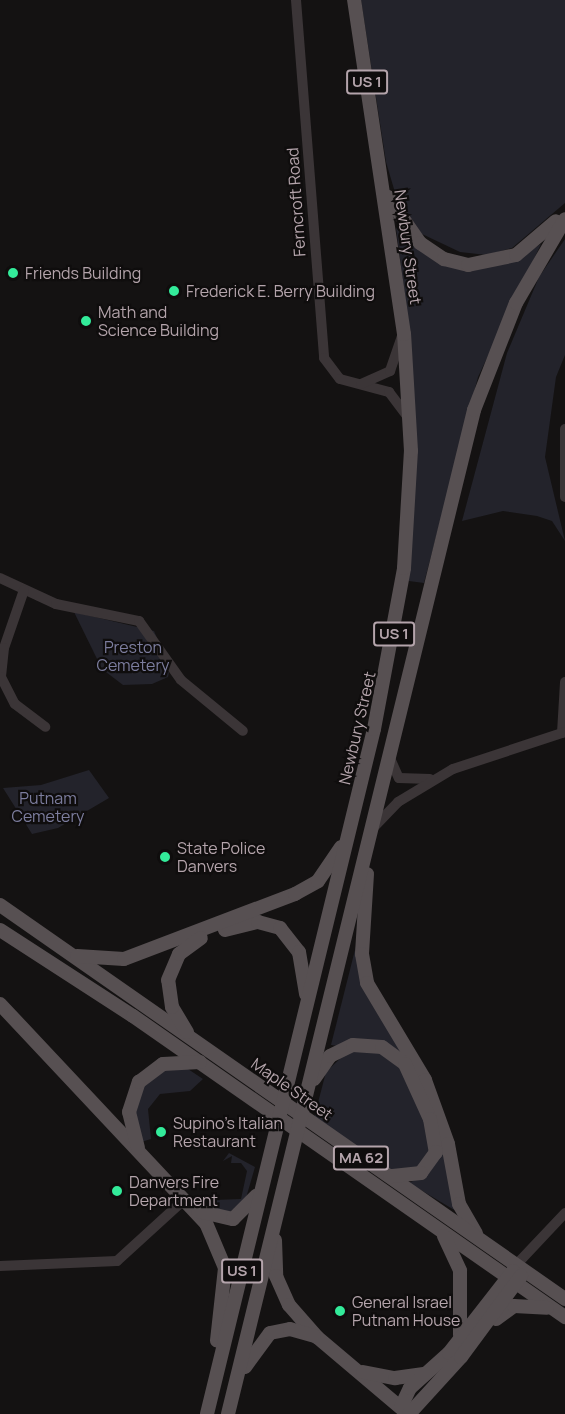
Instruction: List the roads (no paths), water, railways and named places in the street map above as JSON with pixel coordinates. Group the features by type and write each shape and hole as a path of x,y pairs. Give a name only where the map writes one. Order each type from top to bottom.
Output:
{"main road":[{"name":"Newbury Street","path":"208,1412 350,832 398,611 410,427 404,334 354,0"},
{"path":"379,163 390,203 408,229 436,254 458,263 492,264 516,255 565,211"},
{"name":"US 1","path":"228,1414 483,382 516,303 565,219"},
{"path":"64,951 95,961 124,959 295,894 322,877 350,832"},
{"path":"370,834 363,969 434,1100 462,1212 491,1247"},
{"name":"Maple Street","path":"0,905 436,1228 512,1281 563,1309"},
{"path":"144,1157 129,1116 137,1084 161,1065 204,1056 172,1007 172,967 186,945 243,924 270,923 299,952 306,987 303,1023"},
{"name":"Maple Street","path":"0,930 204,1056 491,1247 524,1264 563,1309"},
{"path":"0,1004 197,1211 217,1240 225,1268 208,1412"},
{"path":"308,1088 327,1059 353,1045 382,1047 405,1064 433,1126 436,1152 418,1175 383,1173"},
{"path":"197,1211 216,1219 240,1216 265,1178"},
{"path":"276,1217 280,1289 318,1338 406,1412"},
{"path":"436,1228 460,1271 464,1310 459,1341"},
{"path":"406,1412 484,1327 524,1264"},
{"path":"406,1412 410,1388 459,1341 512,1281"},
{"path":"484,1327 514,1306 563,1309"},
{"path":"234,1390 255,1347 270,1333 290,1329 318,1338"},
{"path":"356,1369 395,1378 426,1374"}],"street":[{"name":"Ferncroft Road","path":"296,0 322,348 332,372 355,384 395,395 410,427"},
{"path":"355,384 386,375 404,334"},
{"path":"565,429 565,497"},
{"path":"0,578 56,604 139,621 181,680 243,731"},
{"path":"24,590 4,648 1,677 15,704 45,727"},
{"path":"370,834 389,809 434,779 564,732 565,682"},
{"path":"389,755 399,778 434,779"},
{"path":"0,1266 117,1261 185,1199"},
{"path":"524,1264 565,1213"}],"place":[{"name":"Friends Building","path":"13,273"},
{"name":"Frederick E. Berry Building","path":"174,291"},
{"name":"Math and Science Building","path":"86,321"},
{"name":"State Police Danvers","path":"165,857"},
{"name":"Supino's Italian Restaurant","path":"161,1132"},
{"name":"Danvers Fire Department","path":"117,1191"},
{"name":"General Israel Putnam House","path":"340,1311"}],"park label":[{"name":"Preston Cemetery","path":"133,656"},
{"name":"Putnam Cemetery","path":"48,807"}]}
